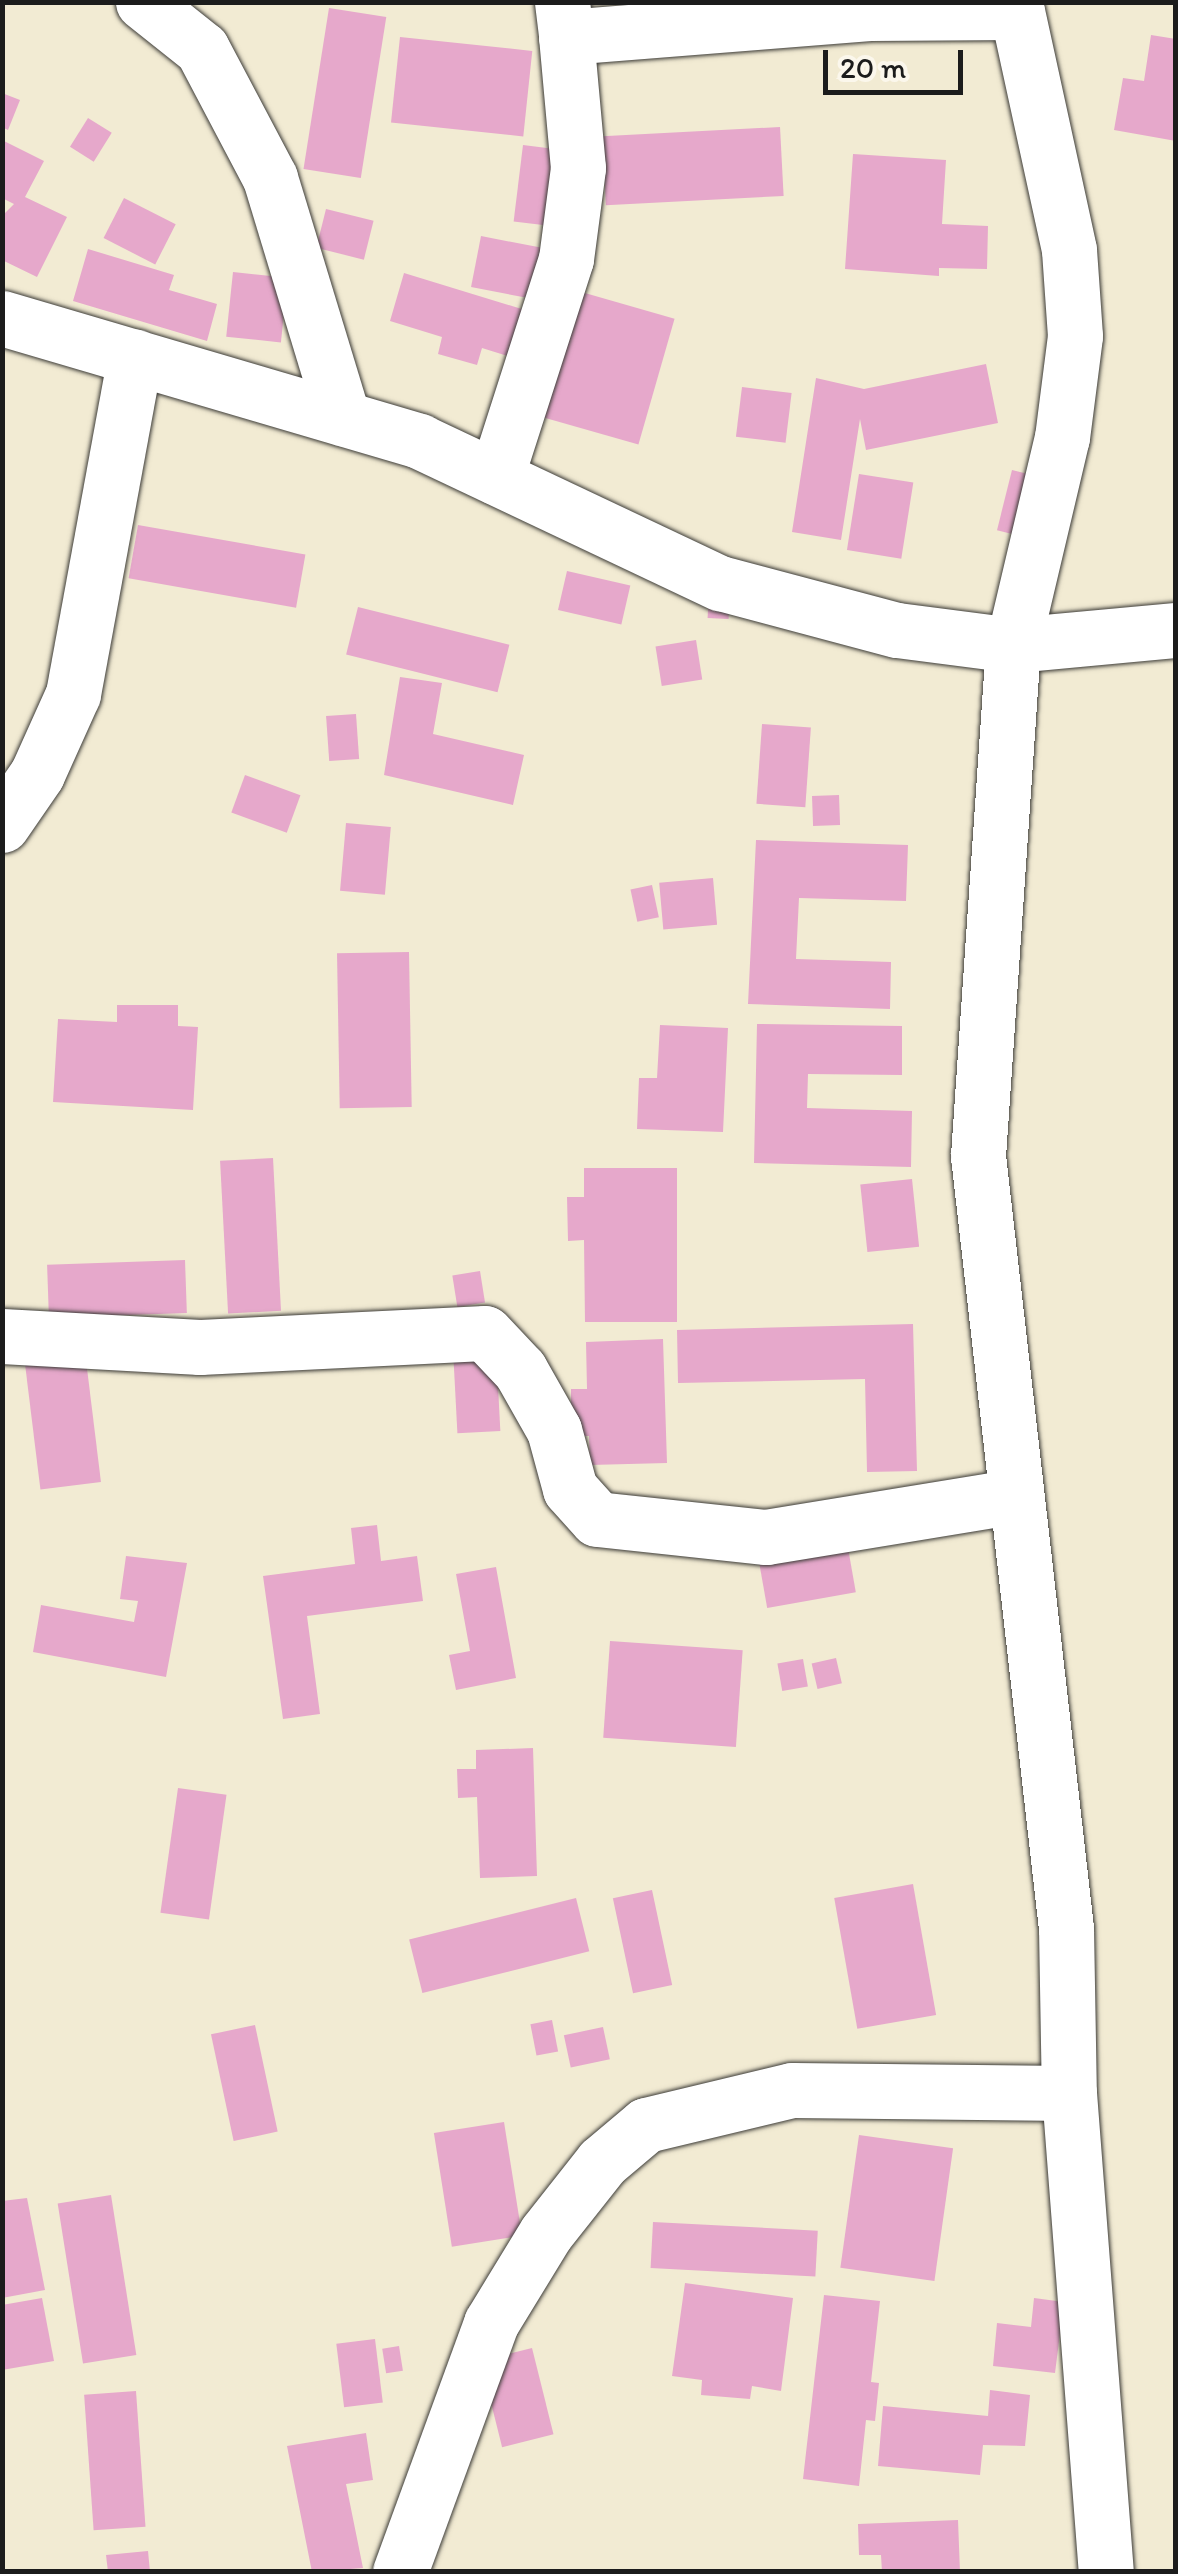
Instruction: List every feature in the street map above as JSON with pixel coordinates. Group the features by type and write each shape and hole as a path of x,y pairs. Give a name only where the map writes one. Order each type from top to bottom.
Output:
{"street":[{"path":"143,2 202,49 270,178 343,418"},
{"path":"496,477 566,259 578,168 564,20 1016,7 1069,250 1076,336 1062,437 1013,644 978,1156 1066,1928 1068,2093 1106,2572"},
{"path":"2,318 419,440 720,583 896,630 1013,644 1176,630"},
{"path":"2,825 37,774 74,694 135,357"},
{"path":"8,1322 200,1347 485,1333 520,1370 554,1430 570,1489 597,1518 766,1537 1016,1496"},
{"path":"400,2572 490,2322 546,2233 602,2162 646,2125 792,2090 1068,2093"}],"building":[{"path":"329,8 386,17 361,178 304,169"},
{"path":"1151,35 1176,39 1176,141 1114,130 1123,78 1144,81"},
{"path":"400,37 532,51 523,136 391,123"},
{"path":"2,93 20,100 8,130 2,127"},
{"path":"88,118 112,133 94,162 70,147"},
{"path":"780,127 784,196 606,205 602,136"},
{"path":"2,140 44,161 25,197 67,217 37,277 2,260 2,216 14,204 2,198"},
{"path":"523,145 561,150 551,226 514,221"},
{"path":"853,154 946,160 942,224 988,226 987,269 939,268 939,276 845,269"},
{"path":"124,198 176,224 155,264 104,238"},
{"path":"326,209 374,221 364,260 316,248"},
{"path":"481,236 542,248 532,299 471,287"},
{"path":"88,249 174,275 169,290 217,304 207,341 73,301"},
{"path":"233,272 288,278 281,342 226,337"},
{"path":"404,273 525,310 511,357 482,348 477,365 438,354 442,337 390,321"},
{"path":"564,287 675,319 638,445 528,413"},
{"path":"986,364 998,423 866,450 860,419 841,540 792,532 816,378 864,389"},
{"path":"742,387 792,393 786,443 736,437"},
{"path":"1012,470 1040,477 1025,537 997,530"},
{"path":"859,474 913,483 901,559 847,550"},
{"path":"138,525 305,555 296,608 129,578"},
{"path":"567,571 630,586 621,625 558,610"},
{"path":"709,591 730,592 729,619 708,618"},
{"path":"358,607 509,645 498,692 346,655"},
{"path":"696,640 702,680 662,686 656,646"},
{"path":"400,677 442,683 433,734 524,755 513,805 384,775"},
{"path":"356,714 359,759 329,761 326,716"},
{"path":"762,724 811,727 805,807 756,804"},
{"path":"245,775 300,795 287,833 231,813"},
{"path":"839,795 840,825 813,826 812,796"},
{"path":"346,823 391,827 385,895 340,891"},
{"path":"756,840 908,845 906,901 799,898 796,959 891,962 890,1009 748,1004"},
{"path":"713,878 717,925 663,930 659,883"},
{"path":"652,885 659,917 637,922 630,890"},
{"path":"409,952 412,1107 340,1108 337,953"},
{"path":"117,1005 178,1005 178,1026 198,1027 193,1110 53,1102 58,1019 117,1022"},
{"path":"757,1024 902,1026 902,1075 808,1074 807,1108 912,1111 911,1167 754,1163"},
{"path":"660,1025 728,1028 723,1132 637,1129 639,1078 657,1078"},
{"path":"273,1158 281,1311 228,1314 220,1161"},
{"path":"584,1168 677,1168 677,1322 585,1322 584,1240 568,1241 567,1197 584,1197"},
{"path":"912,1179 919,1247 867,1252 860,1184"},
{"path":"185,1260 187,1313 49,1318 47,1265"},
{"path":"480,1271 485,1303 457,1307 452,1275"},
{"path":"913,1324 917,1471 867,1472 865,1379 678,1383 677,1330"},
{"path":"663,1339 667,1463 590,1465 589,1436 571,1436 571,1389 587,1389 586,1342"},
{"path":"496,1348 500,1431 457,1433 453,1350"},
{"path":"85,1352 101,1482 40,1489 24,1359"},
{"path":"377,1525 381,1561 417,1556 423,1601 307,1616 320,1714 283,1719 263,1576 355,1564 351,1528"},
{"path":"848,1548 856,1592 767,1608 759,1564"},
{"path":"126,1556 187,1563 166,1677 33,1652 41,1605 134,1622 138,1601 120,1599"},
{"path":"496,1567 516,1678 456,1690 449,1655 470,1651 456,1574"},
{"path":"610,1641 743,1650 736,1747 603,1738"},
{"path":"836,1658 842,1683 817,1689 812,1664"},
{"path":"803,1659 808,1687 782,1691 777,1664"},
{"path":"533,1748 537,1876 480,1878 477,1797 458,1798 457,1769 476,1769 476,1750"},
{"path":"178,1788 227,1795 209,1920 160,1913"},
{"path":"913,1884 936,2015 857,2029 834,1898"},
{"path":"652,1890 672,1985 633,1993 613,1898"},
{"path":"576,1898 589,1951 422,1993 409,1940"},
{"path":"552,2020 558,2051 537,2056 530,2024"},
{"path":"255,2025 278,2132 234,2141 211,2034"},
{"path":"603,2027 610,2059 571,2068 564,2035"},
{"path":"504,2122 522,2236 452,2247 434,2133"},
{"path":"859,2135 953,2148 934,2281 840,2268"},
{"path":"111,2195 136,2355 83,2363 58,2203"},
{"path":"27,2198 45,2290 2,2298 2,2201"},
{"path":"653,2222 818,2231 815,2277 651,2268"},
{"path":"685,2283 793,2298 781,2391 752,2386 750,2399 701,2395 702,2380 672,2376"},
{"path":"824,2295 880,2301 871,2382 879,2383 875,2421 866,2420 859,2486 803,2479"},
{"path":"42,2298 54,2361 2,2370 2,2305"},
{"path":"1034,2298 1064,2302 1055,2373 993,2366 997,2323 1031,2327"},
{"path":"375,2339 383,2403 344,2407 336,2344"},
{"path":"399,2346 403,2371 386,2373 382,2349"},
{"path":"532,2348 554,2434 502,2447 481,2361"},
{"path":"990,2390 1030,2395 1025,2446 983,2445 980,2475 878,2466 883,2406 988,2416"},
{"path":"136,2391 145,2527 94,2530 84,2395"},
{"path":"366,2433 373,2480 346,2484 363,2568 312,2572 287,2446"},
{"path":"958,2520 960,2572 882,2572 881,2555 859,2555 858,2524"},
{"path":"148,2551 150,2572 108,2572 106,2555"}]}
